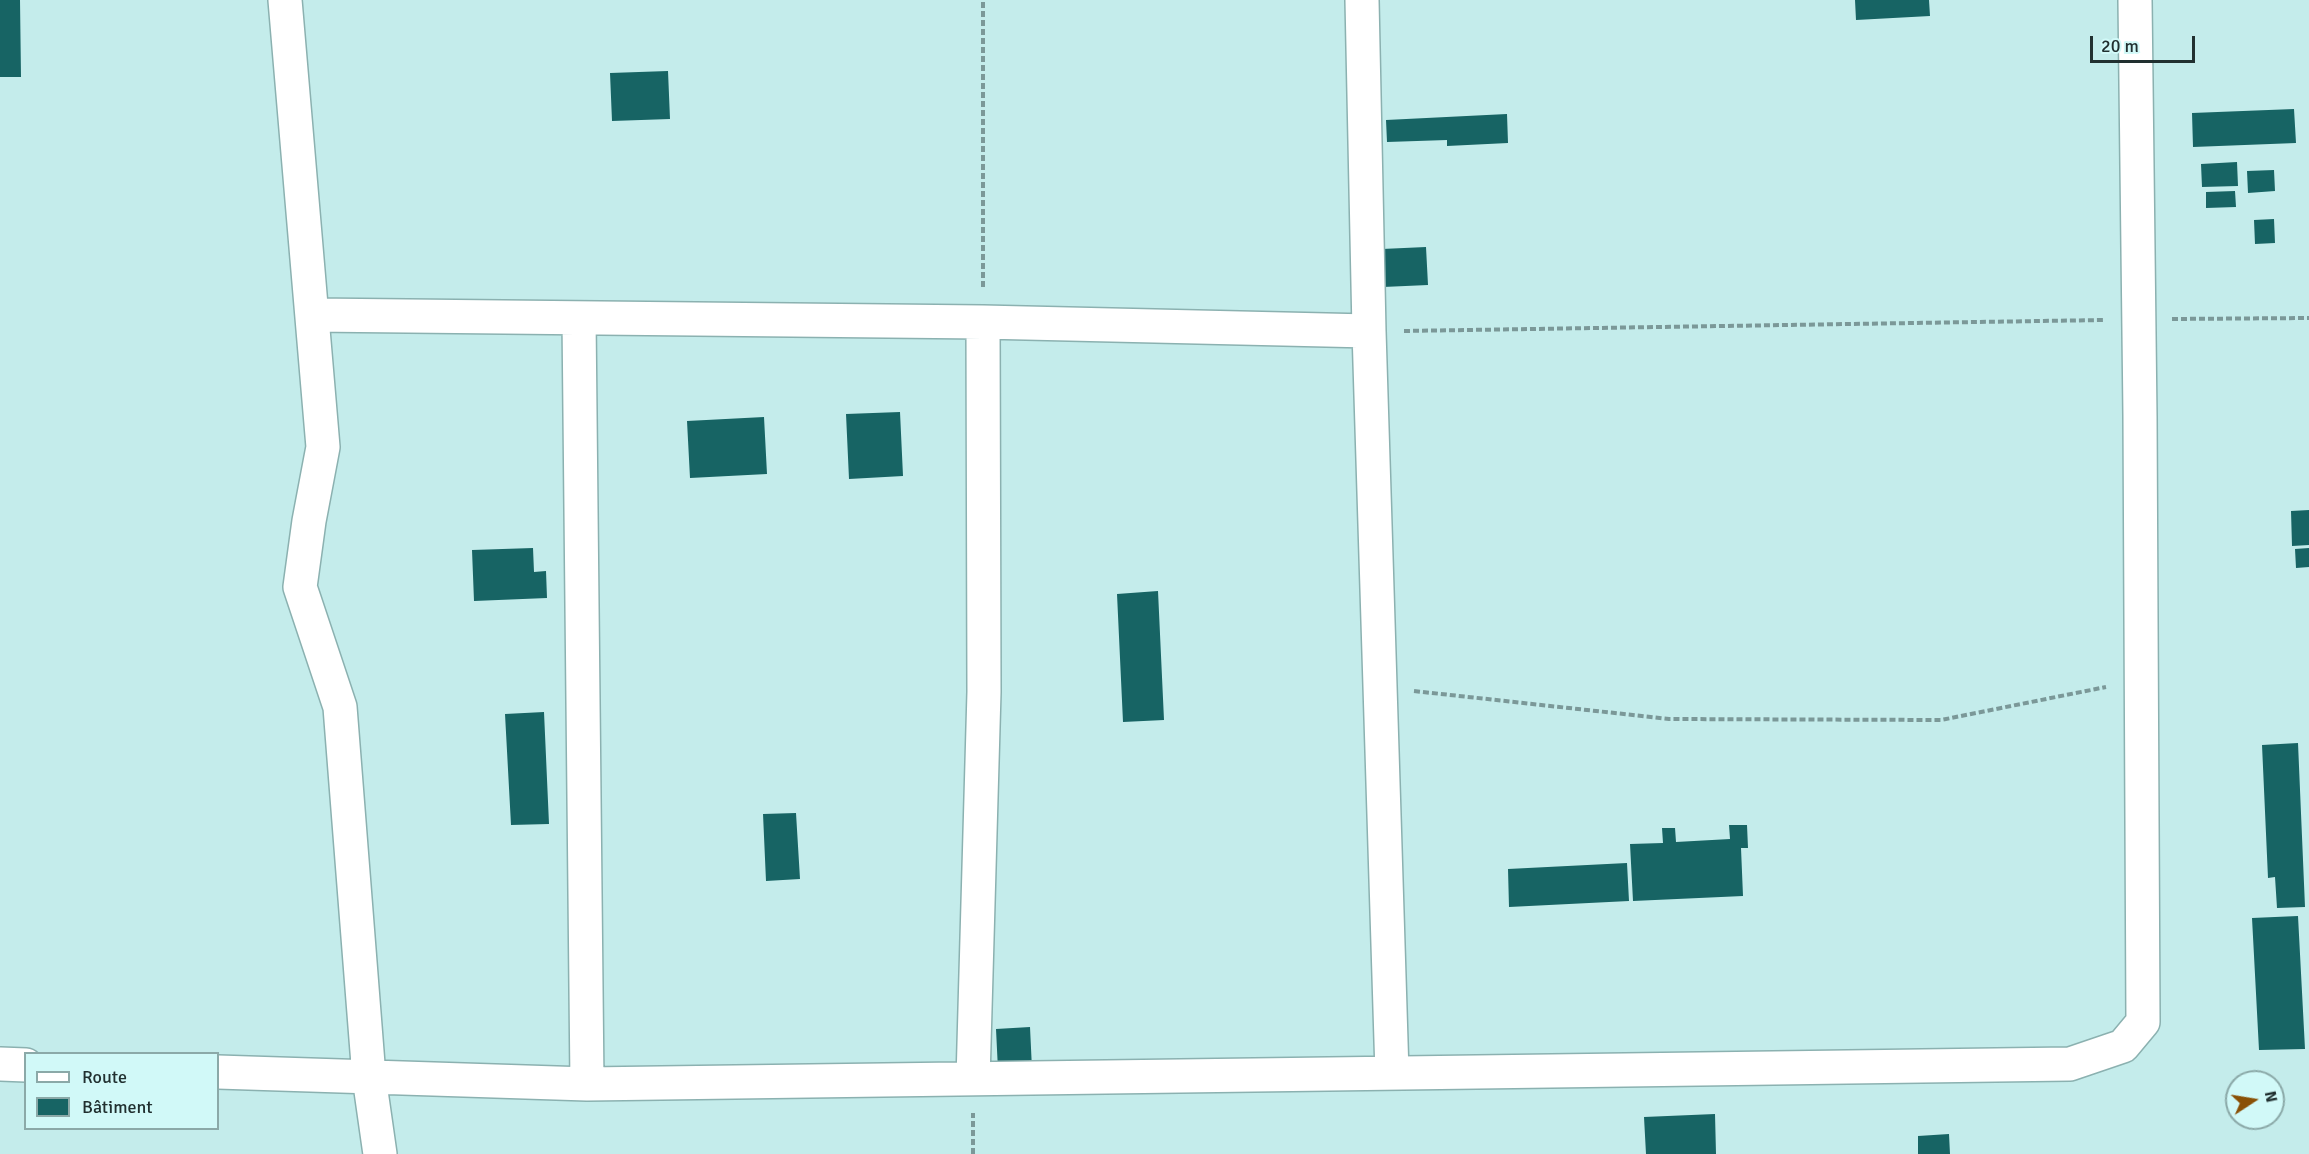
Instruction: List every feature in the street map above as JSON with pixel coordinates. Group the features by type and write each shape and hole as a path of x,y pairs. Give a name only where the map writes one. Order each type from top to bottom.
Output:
{"street":[{"path":"285,0 323,447 309,521 300,587 340,707 369,1077 380,1154"},
{"path":"1362,0 1369,331 1392,1073"},
{"path":"219,1071 587,1084 973,1079 2070,1064 2123,1046 2143,1022 2135,0"},
{"path":"312,315 983,322 1369,331"},
{"path":"579,318 587,1084"},
{"path":"973,1079 984,692 983,322"},
{"path":"0,1064 24,1065"}],"path":[{"path":"983,0 983,322"},
{"path":"1369,331 2309,318"},
{"path":"1380,687 1669,719 1941,720 2142,680"},
{"path":"973,1079 973,1154"}],"building":[{"path":"0,0 20,0 21,77 0,77"},
{"path":"1855,0 1929,0 1930,16 1856,20"},
{"path":"668,71 670,119 612,121 610,73"},
{"path":"2294,109 2296,143 2193,147 2192,113"},
{"path":"1507,114 1508,143 1447,146 1447,140 1387,142 1386,120"},
{"path":"2237,162 2238,186 2202,187 2201,164"},
{"path":"2274,170 2275,191 2248,193 2247,171"},
{"path":"2235,191 2236,207 2206,208 2206,192"},
{"path":"2274,219 2275,243 2255,244 2254,220"},
{"path":"1426,247 1428,285 1383,287 1382,249"},
{"path":"900,412 903,476 849,479 846,414"},
{"path":"764,417 767,474 690,478 687,421"},
{"path":"2309,510 2309,545 2292,546 2291,511"},
{"path":"533,548 534,572 546,571 547,598 474,601 472,550"},
{"path":"2309,548 2309,567 2296,568 2295,549"},
{"path":"1158,591 1164,720 1123,722 1117,594"},
{"path":"544,712 549,824 511,825 505,714"},
{"path":"2298,743 2305,907 2277,908 2275,877 2268,878 2262,745"},
{"path":"796,813 800,879 766,881 763,814"},
{"path":"1729,825 1747,825 1748,848 1741,848 1743,896 1633,901 1630,844 1663,843 1662,828 1675,828 1676,842 1730,839"},
{"path":"1627,863 1629,901 1509,907 1508,869"},
{"path":"2298,916 2305,1049 2259,1050 2252,918"},
{"path":"1030,1027 1032,1069 998,1070 996,1029"},
{"path":"1715,1114 1716,1154 1646,1154 1644,1117"},
{"path":"1949,1134 1950,1154 1918,1154 1918,1136"}]}
